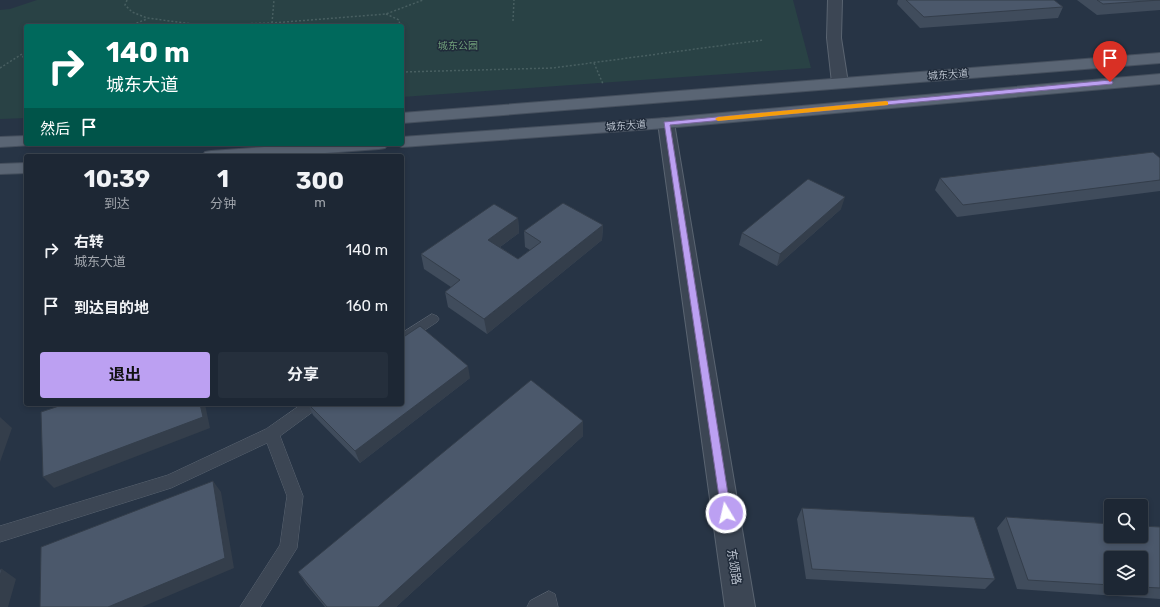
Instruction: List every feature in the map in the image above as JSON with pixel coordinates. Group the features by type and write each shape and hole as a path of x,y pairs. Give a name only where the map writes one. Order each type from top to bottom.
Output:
{"main road":[{"name":"城东大道","path":"404,118 1160,58"},
{"name":"城东大道","path":"404,142 666,124 1160,79"},
{"path":"0,142 24,141"},
{"path":"239,154 351,146"},
{"path":"0,169 24,168"}],"street":[{"path":"835,0 834,38 840,83"},
{"name":"东颂路","path":"666,124 740,607"}],"lane":[{"path":"404,339 432,319"},
{"path":"0,534 171,481 271,434 310,406"},
{"path":"250,607 288,548 295,496 271,434"},
{"path":"536,607 549,600 549,607"}],"path":[{"path":"127,0 125,5 132,12 147,18 193,24"},
{"path":"272,23 274,0"},
{"path":"236,24 272,23 386,14 424,0"},
{"path":"513,21 514,0"},
{"path":"386,14 399,20 400,24"},
{"path":"134,24 147,18"},
{"path":"404,72 554,68 762,40"},
{"path":"0,68 22,54 24,59"}],"green space":[{"name":"城东公园","path":"37,0 793,0 811,68 404,97 404,24 24,24 24,118 0,119 0,10 10,9"}],"building":[{"path":"906,0 1054,0 1063,7 924,17"},
{"path":"1097,0 1160,0 1103,4"},
{"path":"1153,152 1160,158 1160,180 963,205 940,178"},
{"path":"808,179 845,197 780,254 742,233"},
{"path":"563,203 603,225 484,319 445,292 460,280 421,254 494,204 518,218 488,240 518,259 541,242 524,231"},
{"path":"420,326 468,366 355,451 310,406 404,406 404,337"},
{"path":"531,380 583,421 378,607 327,607 298,572"},
{"path":"59,406 200,406 203,417 43,477 41,412"},
{"path":"213,481 225,558 108,607 40,607 41,547"},
{"path":"802,508 974,517 995,579 812,569"},
{"path":"1006,517 1104,524 1104,543 1148,543 1148,526 1160,527 1160,588 1148,587 1148,551 1104,551 1104,585 1028,580"}],"slow traffic":[{"path":"718,119 886,103"}],"route":[{"path":"726,513 666,124 1110,82"}]}
